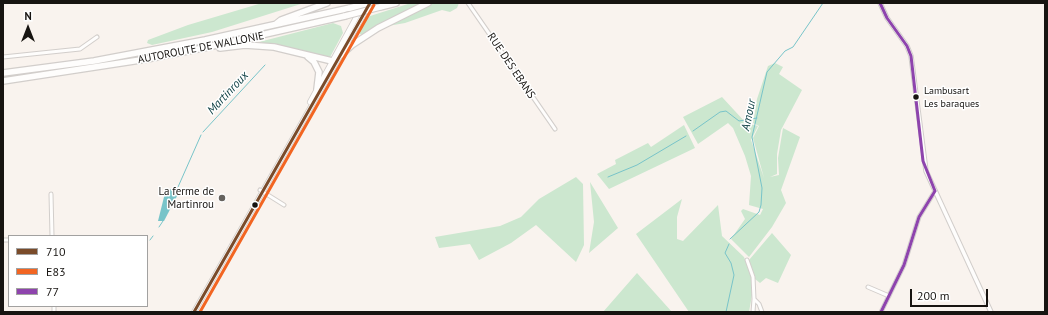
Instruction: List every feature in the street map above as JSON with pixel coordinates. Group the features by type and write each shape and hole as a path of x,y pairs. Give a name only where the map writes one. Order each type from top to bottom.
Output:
{"highway":[{"path":"274,26 281,20 327,3"},
{"name":"AUTOROUTE DE WALLONIE","path":"3,73 108,58 274,26 369,3"},
{"name":"AUTOROUTE DE WALLONIE","path":"3,80 95,68 208,47 380,8 396,3"},
{"path":"340,57 359,40 428,3"},
{"path":"351,37 355,40 359,40"},
{"path":"208,47 218,48 245,45 265,46 287,49 332,62"},
{"path":"306,55 314,62 319,72 317,89"}],"main road":[{"path":"194,312 365,3"},
{"path":"191,312 340,57 369,3"},
{"path":"349,30 351,37"},
{"path":"332,62 340,57"}],"street":[{"name":"RUE DES EBANS","path":"468,3 555,129"},
{"path":"880,3 887,18 907,46 911,56 923,161 935,191 991,312"},
{"path":"3,57 80,49 97,37"},
{"path":"261,191 284,205"},
{"path":"881,312 904,265 919,217 935,191"},
{"path":"50,194 52,235"},
{"path":"747,260 752,273 754,299 753,312"},
{"path":"868,287 889,296"},
{"path":"754,299 759,304 762,312"}],"green space":[{"path":"262,3 304,3 212,32 152,45 147,43 148,40 188,25"},
{"path":"411,3 424,3 363,36 360,34 359,30 367,17"},
{"path":"432,3 459,3 457,8 450,12 442,10 405,23 388,26"},
{"path":"333,23 341,26 343,33 329,59 259,42"},
{"path":"775,63 783,67 779,74 802,90 781,130 777,154 777,174 770,177 779,175 778,158 783,128 800,137 781,190 786,203 772,227 749,257 731,239 745,219 741,211 743,209 760,215 763,209 749,205 751,176 745,156 733,128 728,123 698,144 683,117 722,97 746,123 758,126 751,140 764,178 753,138 759,126 753,123 757,99 768,66"},
{"path":"684,125 695,148 609,189 597,174 616,164 615,160 648,143 651,147"},
{"path":"576,177 583,184 584,245 576,262 536,225 511,243 479,260 470,244 439,248 435,237 500,226 521,217 539,199"},
{"path":"590,182 618,228 589,253 594,222"},
{"path":"682,199 677,217 677,239 683,241 718,205 722,236 744,257 751,275 752,295 749,312 689,312 636,234"},
{"path":"772,233 791,255 778,283 766,278 760,283 755,279 749,260"},
{"path":"637,273 672,312 603,312"}],"water":[{"path":"172,189 177,192 177,196 164,221 158,221 164,197 168,190"}],"waterway":[{"name":"Amour","path":"730,239 759,212 761,205 762,188 752,137 767,72 785,51 793,47 823,3"},
{"name":"Martinroux","path":"203,132 265,65"},
{"path":"693,131 720,112 726,111 739,121 757,118"},
{"name":"Martinroux","path":"174,190 178,187 201,135"},
{"path":"608,177 637,165 686,136"},
{"name":"Martinroux","path":"159,227 163,221"},
{"name":"Martinroux","path":"150,240 153,236"},
{"name":"Amour","path":"726,312 734,275 731,263 725,253 729,244"}],"transit line":[{"name":"710","path":"194,312 370,3"},
{"name":"77","path":"880,3 887,18 907,46 911,56 923,161 935,191"},
{"name":"E83","path":"200,312 374,5"},
{"name":"77","path":"881,312 904,265 919,217 935,191"}],"place":[{"name":"Lambusart Les baraques","path":"916,97"},
{"name":"La ferme de Martinrou","path":"222,198"}]}
